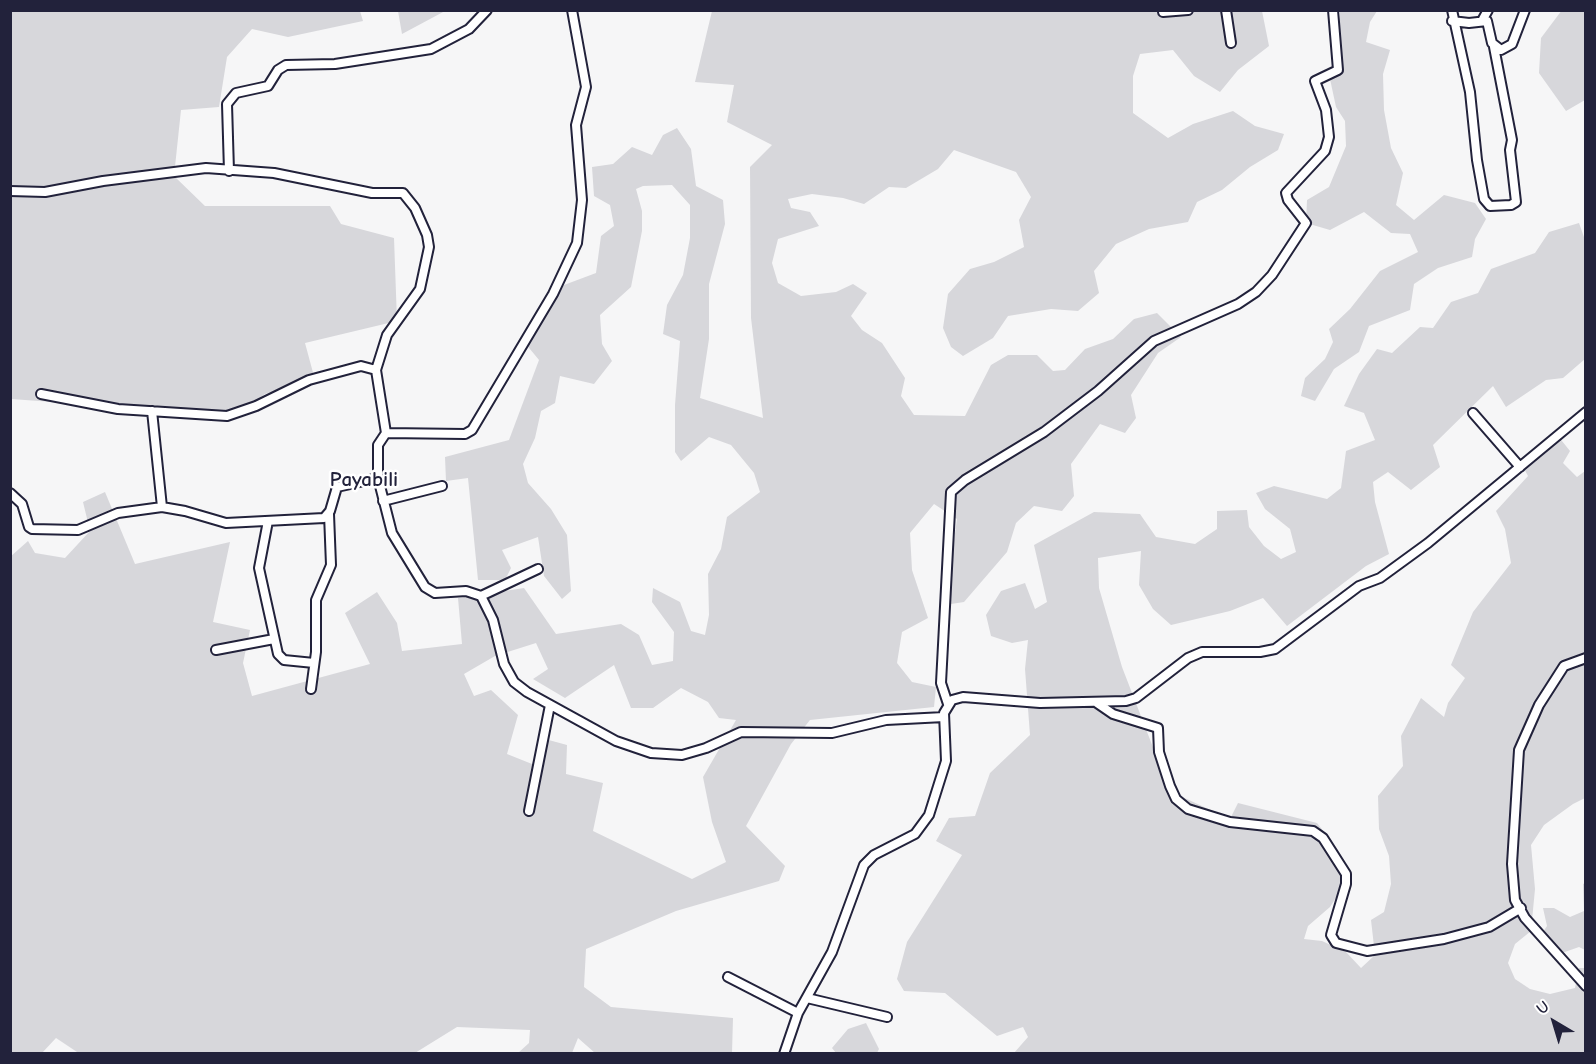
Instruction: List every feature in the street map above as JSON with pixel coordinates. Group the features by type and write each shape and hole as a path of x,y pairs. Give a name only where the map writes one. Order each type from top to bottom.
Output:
{"street":[{"path":"229,171 227,104 236,93 268,86 278,70 286,65 335,64 431,49 468,29 488,10"},
{"path":"386,433 465,434 472,430 568,263 577,243 582,182 576,125 586,87 572,10"},
{"path":"1163,12 1188,10"},
{"path":"1226,10 1231,43"},
{"path":"784,1053 787,1037 798,1012 832,952 867,860 908,839 922,826 929,815 946,761 944,717 948,704 941,683 951,492 964,480 1044,432 1098,391 1154,341 1238,304 1256,292 1272,274 1306,223 1288,200 1286,193 1325,151 1329,137 1326,110 1316,81 1318,77 1336,72 1338,68 1333,10"},
{"path":"1452,10 1452,21 1464,56 1484,199 1490,206 1511,205 1516,201 1510,150 1512,140 1489,25 1483,19"},
{"path":"1452,21 1469,23 1483,19 1488,10"},
{"path":"1494,47 1501,50 1510,46 1525,10"},
{"path":"10,191 45,192 186,169 274,173 372,193 398,191 408,196 427,235 429,247 427,267 414,299 387,335 376,370 386,433 378,445 378,477 394,539 425,587 435,593 466,591 481,596 538,569"},
{"path":"41,394 118,409 231,416 309,380 362,366 376,370"},
{"path":"152,411 162,507"},
{"path":"948,704 963,697 1040,703 1097,703 1131,700 1188,658 1202,652 1215,650 1260,652 1282,645 1359,586 1380,578 1428,543 1586,412"},
{"path":"1473,413 1520,467"},
{"path":"311,689 316,600 331,565 328,514 337,487 378,477"},
{"path":"383,501 442,486"},
{"path":"10,493 22,504 29,527 32,529 78,530 118,513 162,507 226,523 324,518 328,514"},
{"path":"268,521 259,568 278,654 284,660 314,663"},
{"path":"481,596 493,620 510,675 519,687 616,741 651,753 668,755 693,753 741,732 832,733 886,720 944,717"},
{"path":"216,650 274,639"},
{"path":"1586,658 1564,666 1539,705 1519,750 1512,864 1515,900 1524,918 1586,986"},
{"path":"1097,703 1113,714 1158,728 1159,752 1170,786 1176,799 1188,809 1230,822 1313,831 1323,838 1346,874 1346,884 1331,935 1336,943 1367,951 1444,939 1489,927 1521,908"},
{"path":"529,811 550,705"},
{"path":"728,977 798,1012"},
{"path":"807,998 887,1017"}],"shaded area":[{"path":"398,10 445,11 402,34"},
{"path":"1562,10 1586,11 1585,100 1566,111 1539,73 1541,38"},
{"path":"10,11 360,11 363,21 288,37 252,29 227,57 219,107 181,110 174,176 205,206 330,206 341,224 394,238 397,321 305,343 315,380 265,394 235,415 11,399"},
{"path":"712,11 1262,11 1269,46 1238,70 1220,92 1194,76 1173,50 1140,54 1133,76 1133,113 1168,138 1193,124 1233,111 1255,126 1284,134 1278,150 1250,167 1222,190 1197,202 1188,222 1149,229 1116,244 1094,271 1099,293 1078,311 1051,309 1008,316 993,338 963,356 951,347 943,328 948,294 970,269 994,262 1024,247 1019,220 1031,197 1016,172 954,150 938,169 906,188 889,187 864,204 843,198 812,194 788,199 791,208 810,212 819,226 778,239 772,263 778,283 801,296 836,292 853,284 867,293 851,316 862,330 882,343 905,378 901,396 914,415 965,416 991,365 1008,355 1037,355 1053,371 1065,370 1085,349 1113,339 1134,319 1157,313 1181,337 1158,353 1131,395 1136,418 1125,433 1100,424 1071,464 1074,496 1062,511 1034,506 1016,523 1007,552 964,602 951,604 948,584 957,519 934,504 910,533 912,570 928,618 902,632 897,663 912,682 936,687 934,707 810,720 791,744 746,826 785,866 779,881 676,911 586,949 584,987 611,1007 733,1018 732,1053 595,1053 578,1038 572,1053 518,1053 529,1043 530,1030 457,1027 415,1053 80,1054 56,1038 42,1053 11,1054 10,557 28,541 35,553 65,558 90,531 83,502 105,492 135,564 230,542 213,622 250,630 243,663 252,696 370,664 345,613 377,592 397,623 402,651 462,644 458,598 524,588 556,634 621,624 639,635 652,665 673,661 674,632 652,602 653,588 680,602 691,631 705,635 709,615 708,574 721,549 727,517 760,492 754,473 731,445 709,437 681,461 675,452 675,405 680,341 663,334 667,305 683,275 690,238 690,205 672,185 643,186 636,189 642,211 642,231 631,287 600,315 602,344 612,361 594,384 560,376 555,403 541,411 535,438 523,464 528,483 551,509 567,535 571,591 562,599 544,576 538,537 502,550 511,568 505,580 478,580 468,478 446,481 445,457 509,440 539,360 525,343 564,285 596,273 601,236 614,226 610,205 594,196 592,167 613,164 632,147 652,155 663,135 677,128 691,149 696,186 723,200 725,224 709,284 709,339 700,398 763,418 751,318 750,167 772,145 727,122 734,85 695,82","holes":["536,643 548,669 533,679 565,698 614,665 631,708 653,708 681,688 708,702 719,718 736,720 703,777 712,822 726,862 692,879 593,831 603,783 566,774 567,745 545,739 537,766 507,754 518,715 491,690 474,696 464,674 495,656"]},
{"path":"1340,11 1377,11 1370,22 1366,42 1390,50 1383,74 1384,110 1391,148 1403,173 1396,205 1414,220 1444,195 1475,203 1486,219 1475,239 1472,257 1438,268 1414,284 1410,310 1369,326 1359,352 1334,369 1315,401 1301,396 1305,378 1325,359 1333,342 1329,329 1350,309 1380,271 1418,252 1410,234 1391,233 1364,212 1330,230 1306,223 1307,200 1329,187 1346,146 1345,121 1336,107 1330,79 1339,69"},
{"path":"1579,223 1585,240 1585,359 1563,378 1546,380 1506,407 1493,386 1433,445 1440,467 1411,490 1388,472 1373,482 1375,502 1389,554 1366,566 1287,626 1263,598 1230,611 1171,625 1153,609 1139,585 1141,551 1098,558 1099,588 1122,667 1166,781 1176,794 1230,819 1238,803 1317,823 1336,847 1347,866 1349,877 1330,907 1308,926 1304,939 1322,941 1346,952 1361,968 1375,955 1371,920 1384,912 1391,884 1389,856 1379,829 1378,796 1403,766 1401,736 1421,698 1444,717 1448,703 1465,678 1451,665 1473,612 1511,563 1505,529 1496,511 1528,476 1522,465 1558,436 1570,451 1563,463 1577,477 1585,471 1585,798 1544,825 1531,845 1535,889 1531,931 1515,944 1508,963 1515,979 1530,989 1550,994 1575,988 1579,968 1585,968 1585,1053 1014,1053 1028,1037 1023,1027 997,1036 945,993 904,991 897,979 907,942 962,855 936,841 949,818 975,816 990,773 1030,735 1025,669 1028,640 1012,643 991,636 986,615 1001,591 1025,583 1035,609 1047,602 1034,545 1094,512 1140,514 1156,537 1195,544 1217,529 1217,511 1247,510 1249,527 1264,546 1281,559 1296,552 1290,529 1265,509 1256,493 1274,486 1327,499 1341,488 1346,451 1375,440 1364,413 1344,406 1359,374 1377,349 1392,353 1420,327 1433,328 1451,302 1478,293 1491,269 1535,253 1549,232"},
{"path":"1585,883 1585,950 1579,947 1562,953 1541,935 1547,926 1543,908 1554,908 1570,917 1584,911 1583,884"},
{"path":"866,1023 879,1049 877,1053 836,1053 832,1048 848,1029"}],"district":[{"name":"Payabili","path":"364,480"}]}
